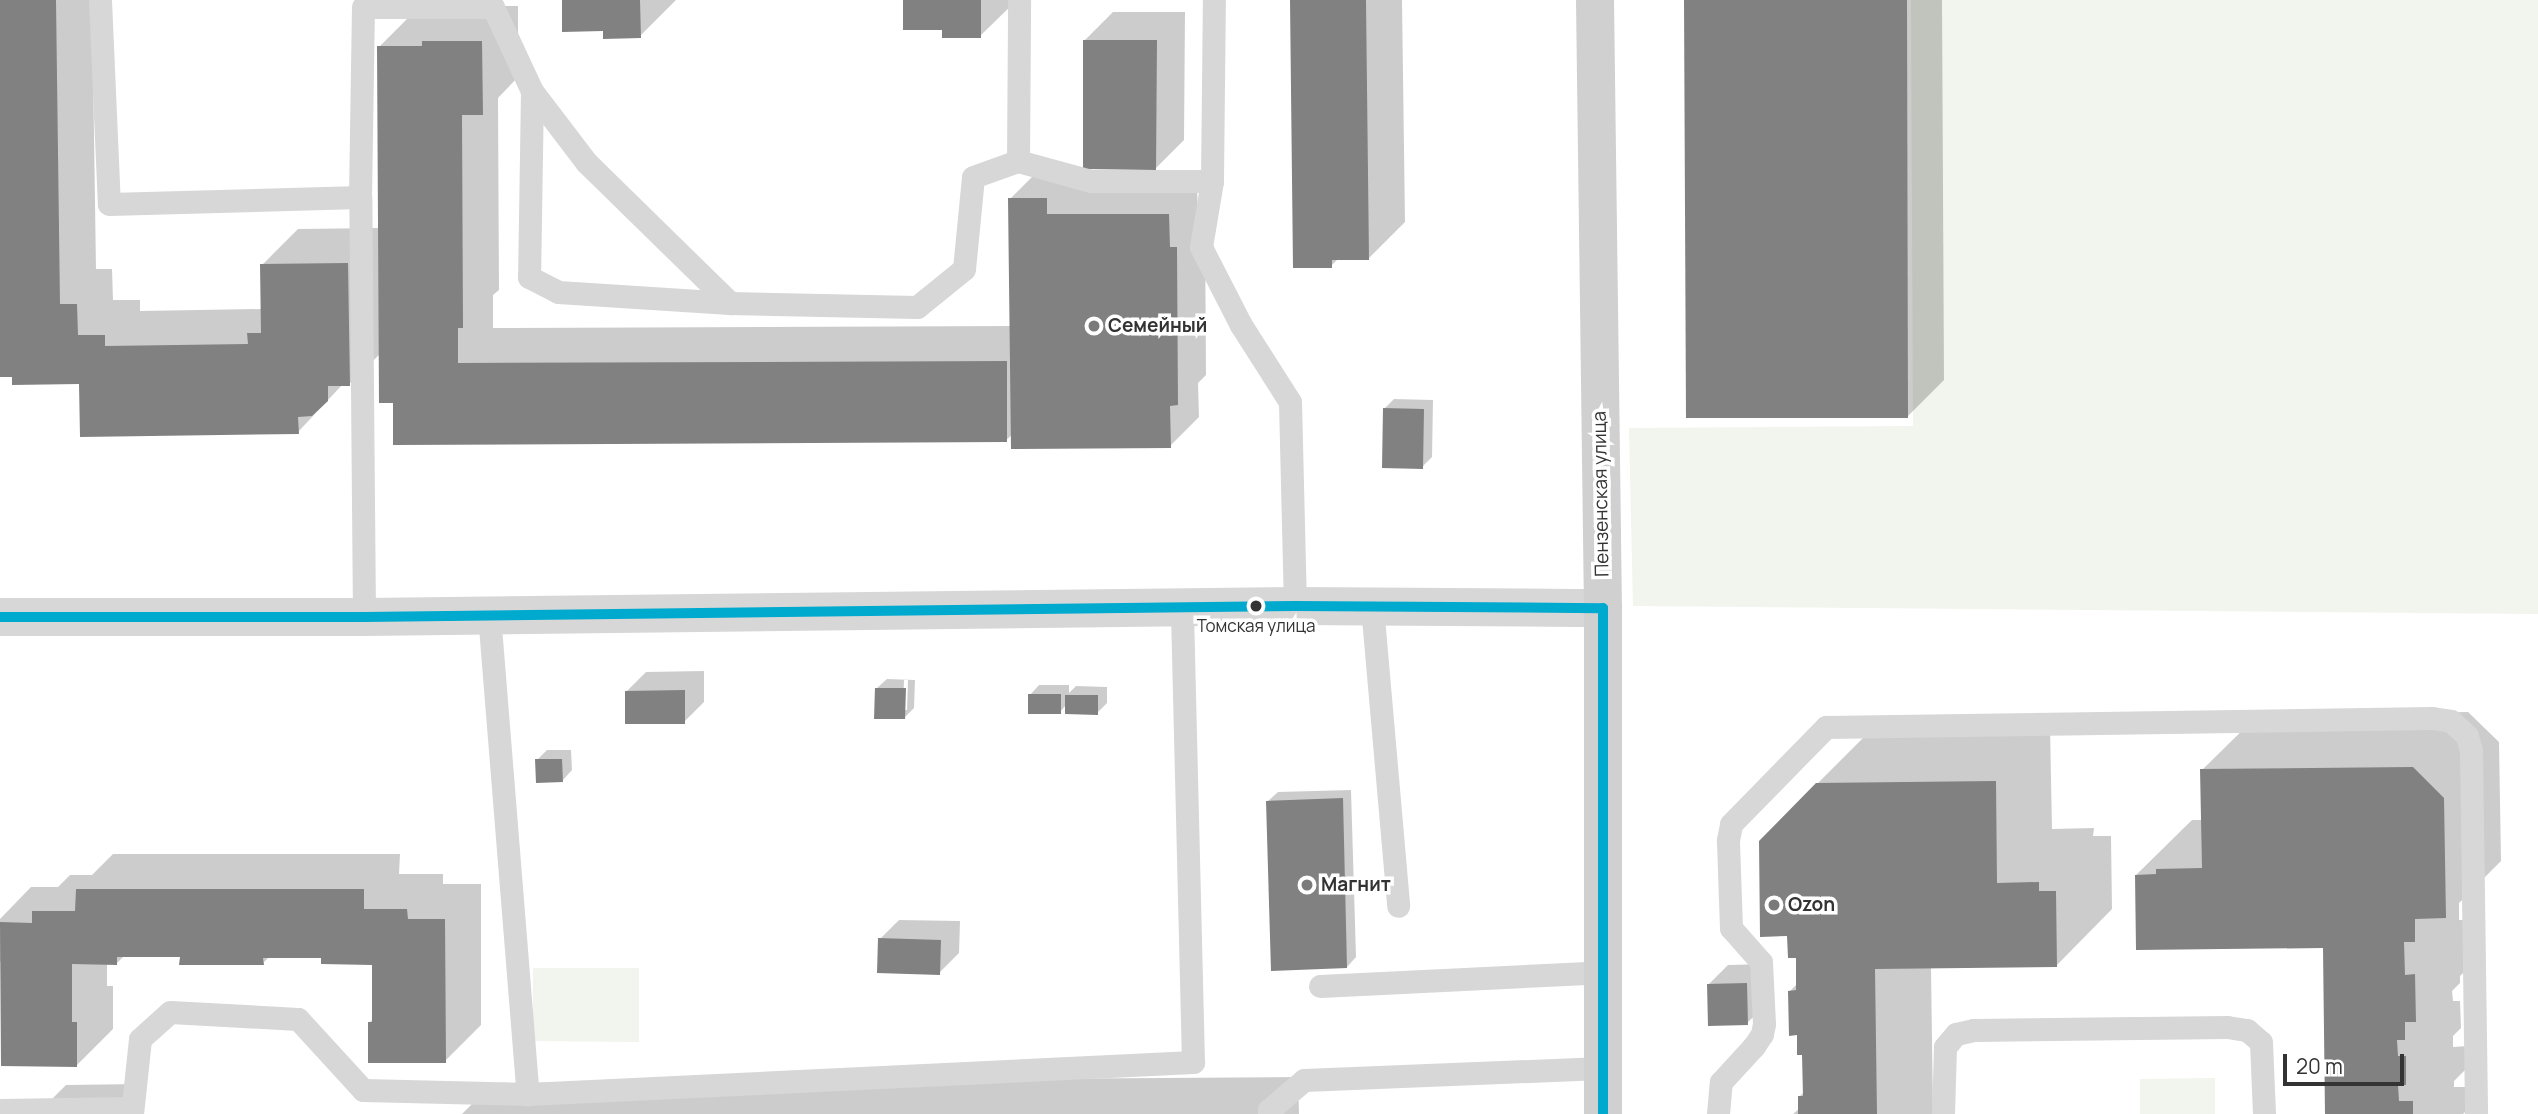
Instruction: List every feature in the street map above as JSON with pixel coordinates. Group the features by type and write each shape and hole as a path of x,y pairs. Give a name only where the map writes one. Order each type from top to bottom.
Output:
{"street":[{"name":"Пензенская улица","path":"1595,0 1603,608 1603,1114"},
{"path":"0,617 364,617 1295,606 1603,608"}],"lane":[{"path":"100,0 109,204 360,197"},
{"path":"1018,161 1019,0"},
{"path":"1214,0 1212,181 1201,247 1241,324 1290,402 1295,606"},
{"path":"364,617 357,4 491,4 532,91 586,162 730,303"},
{"path":"532,91 529,277 558,292 730,303 917,307 964,269 973,177 1018,161 1091,181 1212,181"},
{"path":"1372,606 1398,906"},
{"path":"0,1110 132,1111 140,1039 170,1012 298,1019 363,1090 528,1094 1193,1062 1182,609"},
{"path":"489,614 528,1094"},
{"path":"1718,1114 1721,1083 1754,1046 1762,1034 1764,1024 1761,962 1731,928 1728,840 1731,824 1749,802 1826,727 2432,718 2451,721 2467,736 2471,751 2476,1114"},
{"path":"1320,986 1603,972"},
{"path":"1943,1114 1945,1047 1956,1034 1973,1030 2227,1027 2247,1030 2261,1042 2264,1114"},
{"path":"1269,1114 1269,1110 1304,1080 1602,1068"}],"shaded area":[{"path":"1911,0 2538,0 2538,614 1633,606 1629,428 1913,426"},
{"path":"533,968 639,968 639,1042 533,1041"},
{"path":"2215,1078 2215,1114 2140,1114 2140,1079"}],"building":[{"path":"0,0 56,0 60,304 77,304 78,335 105,335 105,346 248,344 247,333 261,333 260,264 348,263 350,386 328,386 328,401 312,416 298,417 299,434 80,437 79,384 12,385 12,377 0,377"},
{"path":"562,0 640,0 641,38 603,39 603,31 562,32"},
{"path":"903,0 981,0 981,38 942,38 942,30 903,30"},
{"path":"1290,0 1366,0 1369,260 1332,260 1332,268 1293,268"},
{"path":"1684,0 1907,0 1908,418 1686,418"},
{"path":"1083,40 1157,40 1156,170 1083,169"},
{"path":"422,41 482,41 483,115 462,115 463,328 458,328 458,363 1007,361 1007,442 393,445 393,403 379,403 377,46 422,46"},
{"name":"Семейный","path":"1008,198 1047,198 1047,214 1169,214 1170,247 1177,247 1178,405 1170,406 1171,448 1011,449"},
{"path":"1383,408 1424,409 1423,469 1382,468"},
{"path":"875,688 906,688 905,719 874,719"},
{"path":"685,690 685,724 625,724 625,691"},
{"path":"1028,694 1061,694 1061,714 1028,714"},
{"path":"1065,695 1098,695 1098,715 1065,714"},
{"path":"535,759 562,759 563,782 536,783"},
{"path":"2413,767 2444,798 2446,918 2415,919 2415,942 2404,942 2405,975 2415,974 2416,1022 2405,1022 2405,1040 2397,1040 2398,1056 2406,1056 2406,1085 2398,1085 2399,1101 2413,1101 2413,1114 2325,1114 2323,948 2136,950 2135,875 2156,874 2156,869 2202,868 2200,769"},
{"path":"1996,781 1997,883 2039,882 2039,891 2056,891 2057,967 1875,969 1877,1114 1798,1114 1798,1096 1803,1096 1802,1055 1797,1055 1797,1035 1789,1036 1788,991 1796,990 1796,958 1788,958 1787,936 1760,937 1759,841 1816,783"},
{"name":"Магнит","path":"1343,798 1347,968 1271,971 1266,801"},
{"path":"76,889 364,889 364,909 407,909 408,919 445,919 446,1063 368,1063 368,1022 372,1022 372,965 321,964 321,958 263,958 264,965 179,965 180,957 117,957 117,965 72,964 72,1022 77,1022 77,1067 1,1066 0,922 32,923 32,911 75,911"},
{"path":"878,938 941,940 940,975 877,973"},
{"path":"1747,983 1748,1025 1708,1026 1707,984"}],"transit line":[{"path":"0,617 364,617 1295,606 1603,608"},
{"path":"1603,608 1603,1114"}],"place":[{"name":"Семейный","path":"1094,326"},
{"name":"Томская улица","path":"1256,606"},
{"name":"Магнит","path":"1307,885"},
{"name":"Ozon","path":"1774,905"}]}
